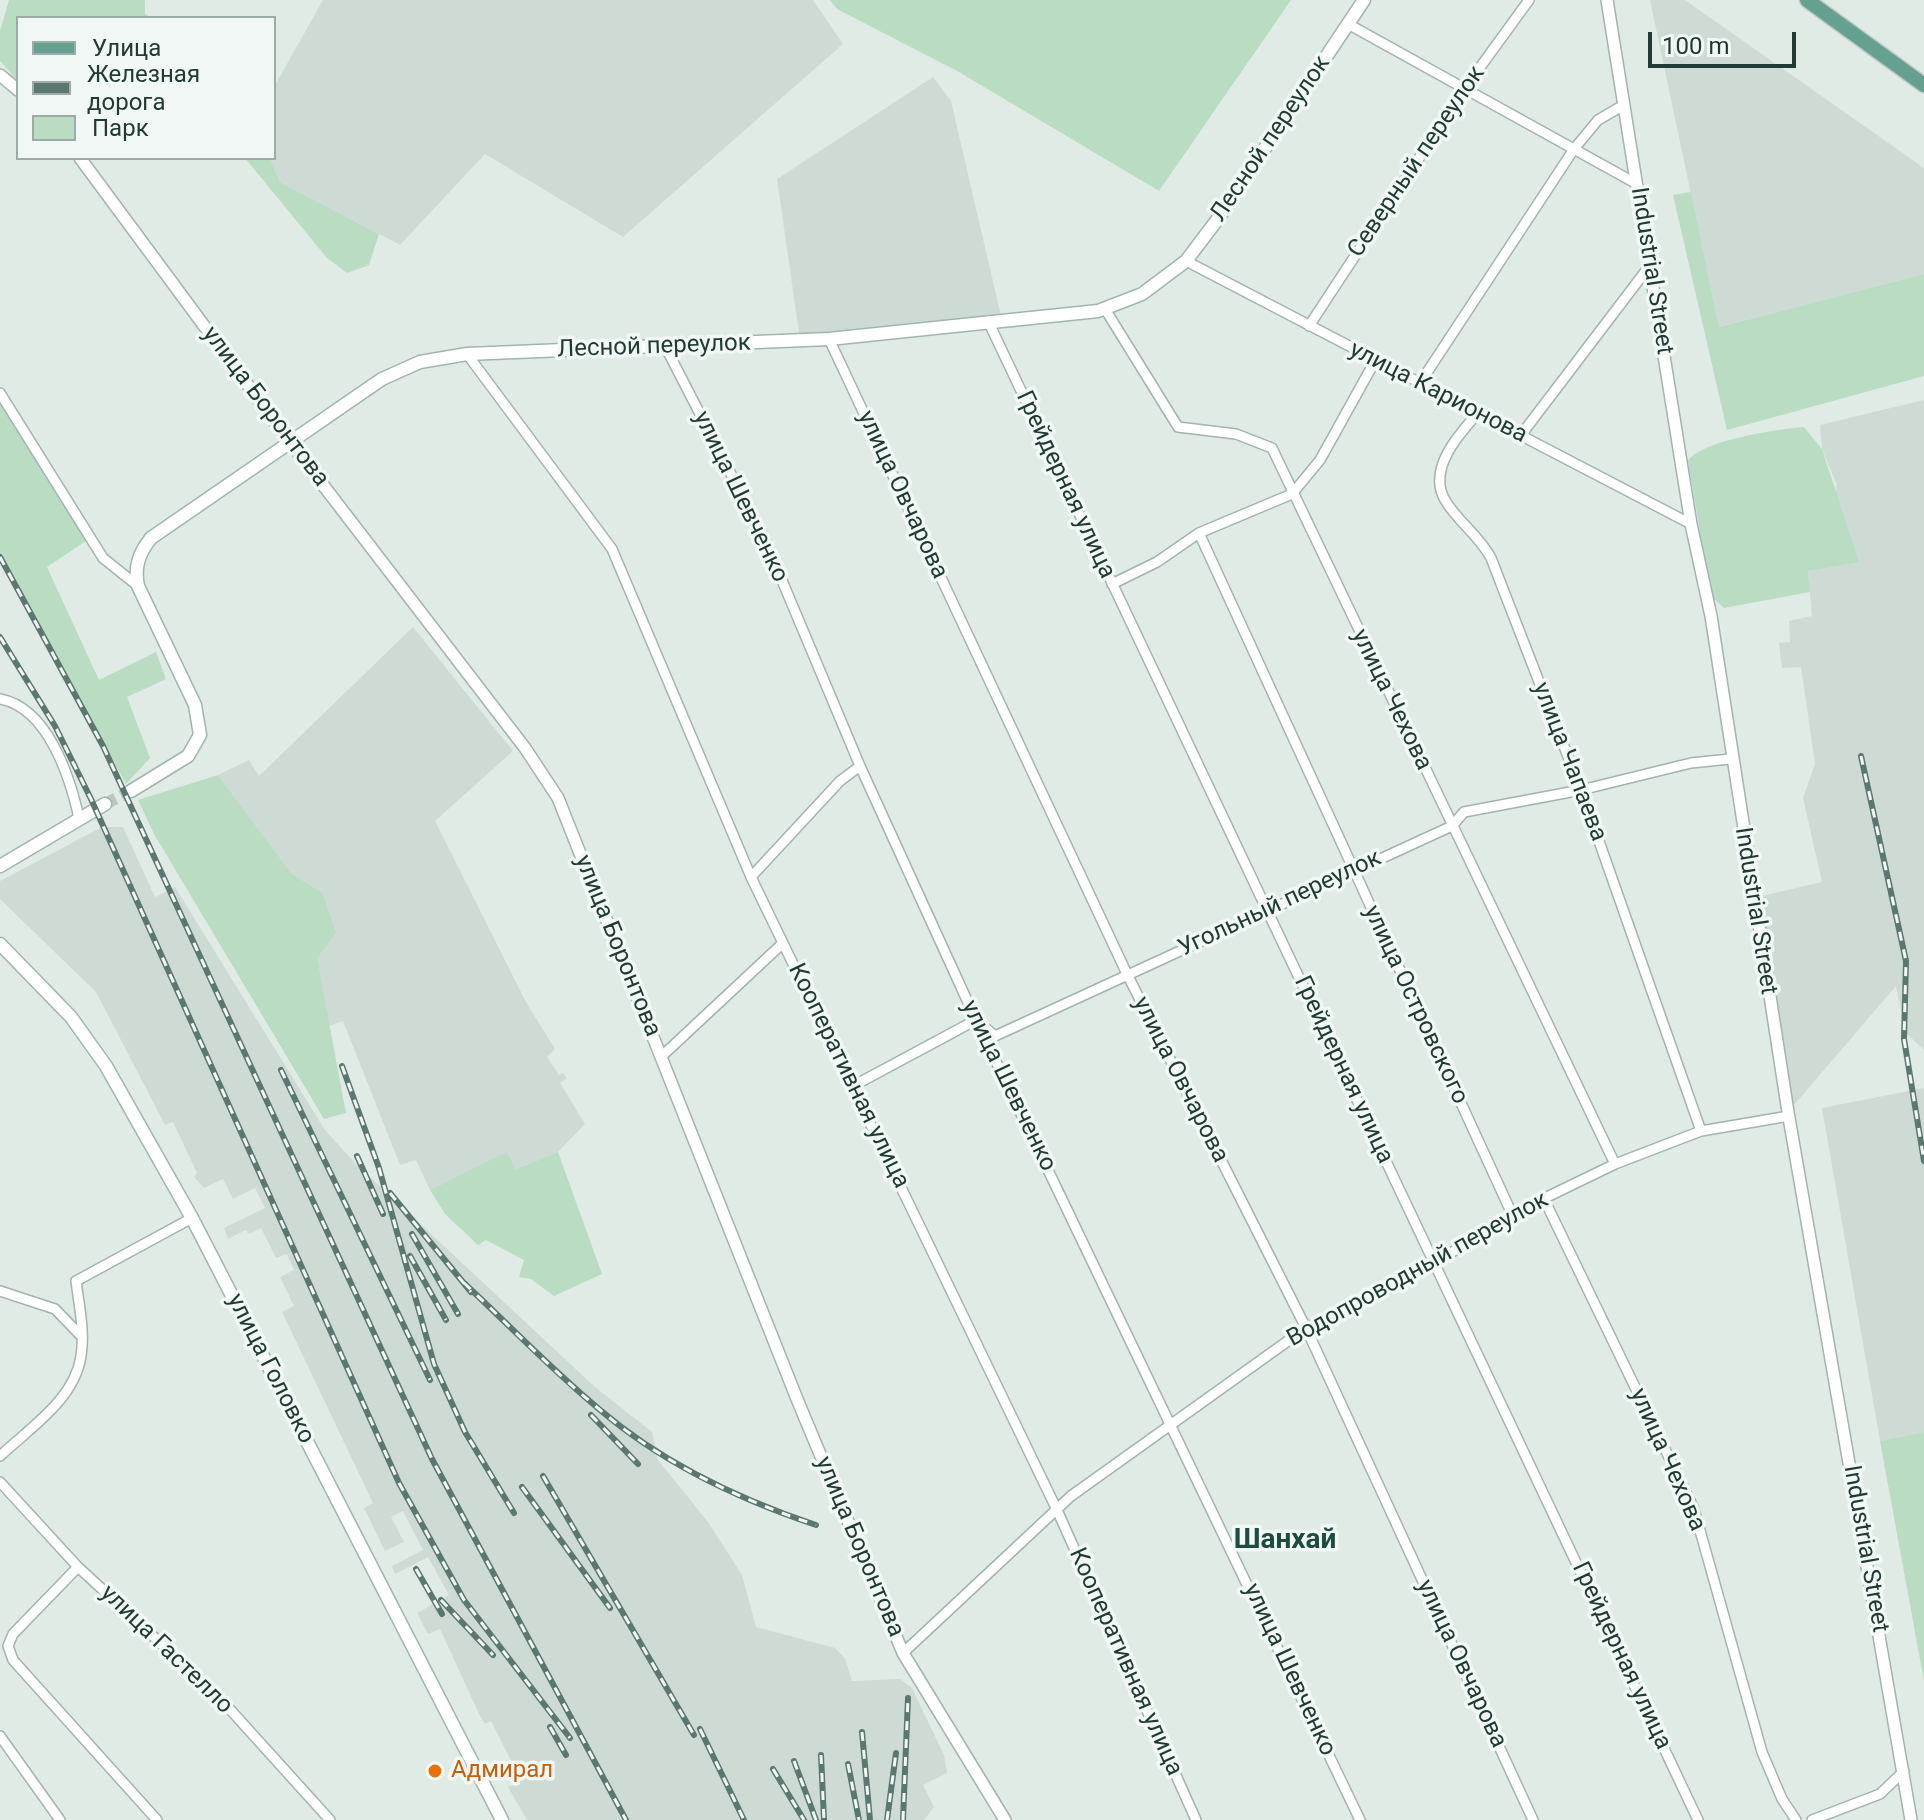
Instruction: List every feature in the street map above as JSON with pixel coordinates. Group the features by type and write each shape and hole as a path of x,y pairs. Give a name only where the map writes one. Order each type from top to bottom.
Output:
{"main road":[{"name":"Лесной переулок","path":"138,586 138,561 151,538 382,379 420,362 467,354 829,339 1105,309 1142,294 1186,261 1217,220 1364,0"},
{"path":"1807,0 1924,85"},
{"path":"131,791 188,756 200,735 195,705 138,586"},
{"path":"0,866 105,804"},
{"name":"улица Головко","path":"0,944 71,1017 93,1046 192,1218 502,1820"}],"street":[{"name":"Северный переулок","path":"1309,326 1465,88 1529,0"},
{"name":"Industrial Street","path":"1607,0 1691,524 1711,616 1730,759 1789,1116 1911,1820"},
{"path":"1348,24 1637,184"},
{"path":"0,75 16,88"},
{"path":"1420,383 1574,149 1598,120 1622,106"},
{"name":"улица Боронтова","path":"81,160 290,442 525,748 558,798 792,1385 903,1653 1005,1820"},
{"name":"улица Карионова","path":"1186,261 1691,524"},
{"path":"1521,435 1651,264"},
{"name":"улица Чехова","path":"1105,309 1178,427 1236,434 1272,448 1615,1164"},
{"name":"Грейдерная улица","path":"988,321 1698,1820"},
{"name":"улица Овчарова","path":"829,339 1127,974 1306,1328 1533,1820"},
{"name":"улица Шевченко","path":"666,348 765,540 860,766 976,1020 1360,1820"},
{"name":"Кооперативная улица","path":"467,354 612,549 751,877 1057,1510 1196,1820"},
{"path":"1112,584 1157,562 1199,533 1292,494 1320,460 1375,361"},
{"path":"0,393 103,558 138,586"},
{"name":"улица Чапаева","path":"1478,413 1454,439 1443,464 1440,484 1444,500 1480,538 1491,558 1581,790 1701,1131"},
{"name":"улица Островского","path":"1199,533 1512,1214"},
{"path":"0,699 26,711 56,749 79,818"},
{"name":"Угольный переулок","path":"976,1020 995,1036 1452,826 1464,812 1581,790 1691,763 1730,759"},
{"path":"751,877 840,781 860,766"},
{"path":"662,1056 783,943"},
{"path":"853,1086 976,1020"},
{"name":"Водопроводный переулок","path":"903,1653 1071,1496 1306,1328 1435,1263 1512,1214 1615,1164 1701,1131 1789,1116"},
{"name":"улица Чехова","path":"1544,1199 1694,1509 1762,1752 1782,1799 1796,1820"},
{"path":"0,1456 48,1412 72,1384 78,1369 82,1337 76,1281 192,1218"},
{"path":"0,1291 55,1309 82,1337"},
{"name":"улица Гастелло","path":"0,1482 78,1567 217,1695 330,1820"},
{"path":"78,1567 13,1634 8,1646 22,1671 157,1820"},
{"path":"0,1736 60,1820"},
{"path":"1812,1820 1880,1794 1904,1771"}],"shaded area":[{"path":"323,0 813,0 843,44 623,237 485,154 400,245 280,182 271,160 276,160 276,83"},
{"path":"1650,0 1685,0 1924,168 1924,274 1719,327"},
{"path":"933,77 951,101 1002,320 800,340 777,179"},
{"path":"1924,400 1924,1050 1906,1033 1896,986 1788,1112 1753,898 1822,882 1803,798 1815,764 1801,667 1782,668 1779,643 1790,642 1789,621 1812,616 1808,571 1837,485 1822,449 1820,425"},
{"path":"413,627 513,751 435,821 526,1002 555,1049 547,1057 559,1075 563,1073 567,1078 560,1083 585,1124 558,1152 516,1169 507,1153 430,1190 416,1160 400,1165 343,1021 328,1026 316,958 322,892 292,874 218,775 249,760 259,776"},
{"path":"102,827 123,827 155,897 175,887 325,1130 356,1164 595,1387 652,1432 658,1460 708,1522 742,1575 756,1627 835,1648 845,1658 852,1681 900,1679 912,1688 944,1755 947,1773 923,1785 934,1807 924,1820 527,1820 508,1787 521,1781 491,1721 485,1724 480,1716 440,1629 428,1634 417,1613 449,1595 428,1557 395,1574 392,1566 423,1550 403,1511 391,1517 404,1542 385,1551 364,1508 373,1503 282,1312 294,1306 280,1277 294,1270 287,1254 276,1258 261,1228 249,1234 246,1230 228,1239 224,1228 265,1208 255,1188 233,1199 223,1179 204,1188 194,1177 197,1173 173,1122 165,1125 96,992 0,899 0,881"},
{"path":"1924,1088 1924,1432 1880,1441 1822,1108"}],"green space":[{"path":"9,0 145,0 145,14 148,16 16,16 16,79 0,61 0,31"},
{"path":"830,0 1291,0 1159,191 959,72 837,9"},
{"path":"247,160 271,160 280,182 379,234 369,265 347,273 327,258"},
{"path":"1691,192 1719,327 1924,274 1924,376 1727,430 1673,195"},
{"path":"0,393 92,537 47,567 99,680 156,652 166,679 127,697 150,758 126,784 0,553"},
{"path":"1804,427 1822,449 1859,562 1808,571 1810,592 1724,608 1711,596 1688,461 1708,447 1724,442"},
{"path":"218,775 292,874 322,892 336,933 317,958 346,1113 324,1119 154,834 138,800"},
{"path":"507,1152 516,1169 558,1152 602,1274 554,1296 531,1279 519,1277 524,1260 486,1240 478,1245 445,1214 430,1190"},
{"path":"1924,1432 1924,1681 1880,1441"}],"tunnel":[{"path":"105,804 131,791"}],"railway":[{"path":"0,557 103,746 432,1459 626,1820"},
{"path":"0,637 55,726 91,799 399,1483 464,1600 570,1738"},
{"path":"1861,756 1906,961 1904,1039 1924,1161"},
{"path":"342,1066 379,1168 434,1364 465,1432 514,1513"},
{"path":"281,1070 430,1380"},
{"path":"357,1156 383,1214"},
{"path":"390,1193 471,1292"},
{"path":"412,1234 458,1314"},
{"path":"410,1256 446,1320"},
{"path":"464,1283 582,1394 649,1446 702,1478 758,1504 816,1525"},
{"path":"591,1415 638,1464"},
{"path":"543,1476 694,1735"},
{"path":"522,1487 610,1608"},
{"path":"416,1569 442,1614"},
{"path":"441,1600 493,1655"},
{"path":"903,1820 908,1698"},
{"path":"550,1727 566,1755"},
{"path":"700,1729 744,1820"},
{"path":"862,1732 870,1820"},
{"path":"887,1820 896,1753"},
{"path":"821,1755 824,1820"},
{"path":"794,1761 816,1820"},
{"path":"848,1764 859,1820"},
{"path":"773,1769 804,1820"}],"place":[{"name":"Адмирал","path":"435,1771"}],"district":[{"name":"Шанхай","path":"1285,1541"}]}
